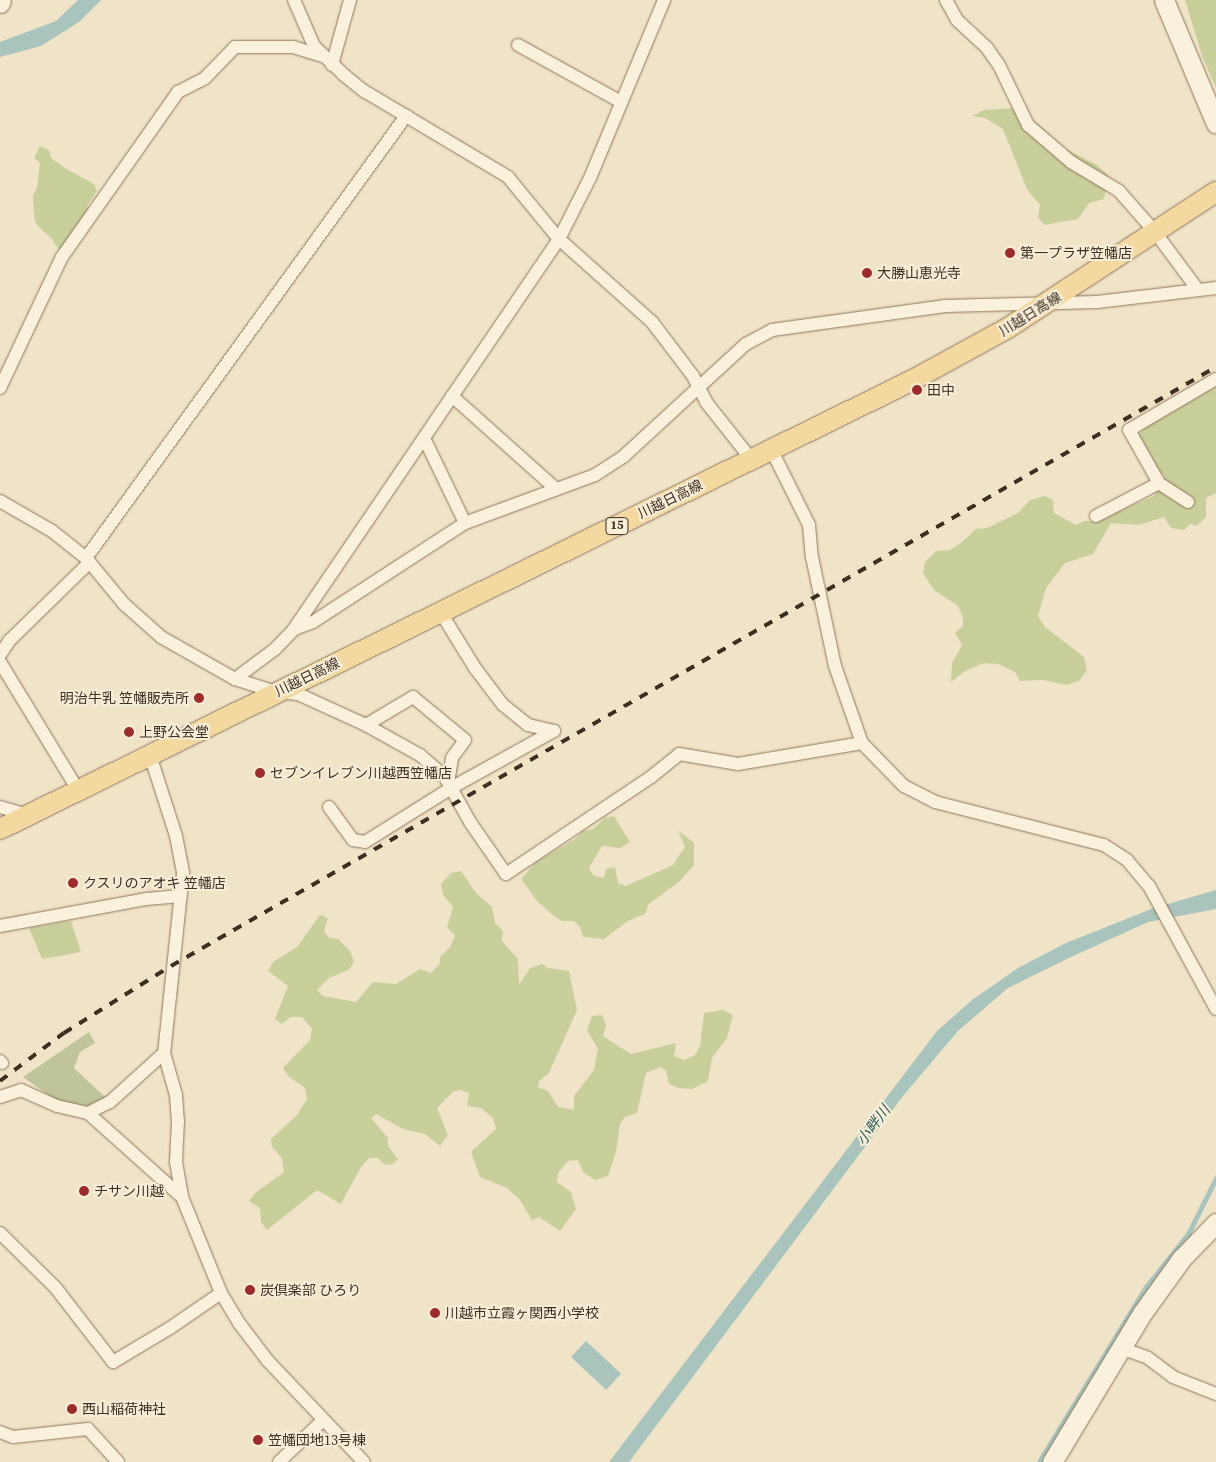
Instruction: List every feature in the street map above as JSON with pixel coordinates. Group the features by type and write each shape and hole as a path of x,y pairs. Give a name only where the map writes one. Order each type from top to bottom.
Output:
{"main road":[{"name":"川越日高線","path":"0,829 963,354 1048,303 1216,192"}],"street":[{"path":"294,0 307,34 322,56 332,65 364,91 508,177 560,239 652,322 693,376 697,388 751,459"},
{"path":"332,65 350,0"},
{"path":"235,679 275,649 294,629 560,239 590,178 664,0"},
{"path":"946,0 958,20 987,48 999,65 1028,125 1071,162 1119,192 1155,232 1198,290"},
{"path":"1164,0 1216,124"},
{"path":"518,44 621,102"},
{"path":"0,388 62,257 178,92 205,78 235,47 293,47 322,56"},
{"path":"0,655 9,641 88,560 406,116"},
{"path":"294,629 314,622 465,523 595,475 624,456 746,344 772,330 945,306 1097,302 1216,288"},
{"path":"1188,502 1159,483 1129,430 1216,379"},
{"path":"452,396 556,489"},
{"path":"424,438 465,523"},
{"path":"771,449 809,525 812,557 835,666 862,743 904,786 935,802 1104,845 1127,860 1149,886 1216,1009"},
{"path":"1096,516 1159,483"},
{"path":"0,501 52,530 88,560 124,604 161,637 235,679 276,692 298,694 366,725 420,755 450,785 470,822 506,874 651,777 680,754 738,764 862,743"},
{"path":"329,807 353,840 365,842 450,785 554,731 528,725 503,704 475,668 441,613"},
{"path":"0,662 78,790"},
{"path":"366,725 413,697 465,740 452,758 450,785"},
{"path":"150,755 176,836 183,873 182,896 171,966 164,1053 176,1095 176,1162 182,1197 220,1293 255,1346 322,1421 364,1462"},
{"path":"0,807 28,815"},
{"path":"0,926 146,899 182,896"},
{"path":"88,1113 110,1102 164,1053"},
{"path":"0,1098 21,1090 57,1106 88,1113 182,1197"},
{"path":"1052,1462 1121,1348 1182,1258 1216,1223"},
{"path":"0,1234 55,1287 113,1362 170,1328 220,1293"},
{"path":"1121,1348 1148,1358 1173,1377 1216,1394"},
{"path":"279,1462 322,1421"},
{"path":"0,1432 13,1437 88,1429 118,1462"}],"green space":[{"path":"1185,0 1216,0 1216,88 1202,56"},
{"path":"1014,108 1038,124 1066,149 1097,165 1109,176 1104,199 1089,203 1078,219 1044,225 1038,217 1040,205 1027,189 1003,129 985,118 972,116 984,110"},
{"path":"40,146 49,150 51,158 65,168 94,184 97,191 87,206 88,211 60,251 51,238 36,224 34,216 33,195 37,188 40,163 34,158"},
{"path":"1216,384 1216,493 1206,498 1206,517 1197,526 1190,524 1184,530 1171,528 1164,517 1139,525 1111,523 1093,554 1065,563 1046,588 1038,616 1045,627 1084,657 1087,670 1079,681 1067,685 1043,680 1020,681 1015,672 998,664 984,663 965,671 951,682 952,663 962,645 955,633 963,626 963,618 958,606 934,590 923,573 925,562 936,551 950,550 961,543 976,529 987,528 1018,513 1030,500 1045,496 1053,500 1054,513 1076,525 1084,521 1096,521 1154,496 1165,476 1156,468 1139,436 1144,426"},
{"path":"614,816 630,842 620,848 602,846 589,868 594,876 604,878 606,869 615,867 618,883 626,886 673,865 685,847 678,830 694,843 694,865 680,881 649,904 645,914 628,921 604,939 583,937 580,927 574,921 562,921 554,916 538,902 521,879 536,862 575,839 583,831 593,829 605,818"},
{"path":"461,871 476,893 492,907 495,923 503,931 502,941 518,959 519,985 530,968 542,964 548,968 569,971 577,1010 549,1073 539,1081 538,1087 548,1091 558,1107 574,1110 574,1096 594,1070 598,1049 587,1030 592,1016 602,1015 606,1026 603,1036 631,1054 676,1043 674,1056 684,1060 695,1055 700,1046 704,1013 723,1010 733,1015 727,1038 712,1058 708,1081 692,1089 679,1088 669,1084 666,1071 661,1067 646,1073 637,1113 625,1117 620,1124 616,1152 608,1176 595,1180 584,1173 578,1160 568,1161 558,1173 557,1182 571,1192 576,1209 560,1231 539,1217 532,1220 520,1200 507,1188 480,1177 471,1152 496,1129 493,1118 481,1108 467,1106 469,1093 461,1090 454,1091 437,1108 448,1135 440,1146 425,1134 403,1129 376,1114 371,1118 388,1138 388,1146 398,1159 393,1164 385,1165 378,1158 369,1158 361,1167 341,1204 317,1190 267,1230 261,1222 260,1208 249,1201 255,1193 284,1172 282,1158 272,1147 271,1139 297,1115 307,1099 305,1088 289,1077 283,1068 310,1040 312,1029 302,1017 291,1017 282,1024 275,1019 288,986 268,971 273,962 297,947 320,915 328,918 324,931 329,938 338,939 350,951 354,961 350,969 329,978 317,990 323,996 356,1002 373,982 396,984 420,969 431,973 440,963 440,957 450,947 455,936 447,927 453,907 443,895 441,884 451,873"},
{"path":"71,921 81,952 42,959 29,928"},
{"path":"89,1032 95,1043 80,1052 74,1068 107,1099 88,1108 57,1101 23,1077"}],"water":[{"path":"78,0 101,0 79,22 41,46 0,57 0,42 56,21"},
{"name":"小畔川","path":"1216,890 1216,909 1148,922 1071,957 1008,988 958,1031 903,1096 629,1462 609,1462 937,1031 972,1000 1018,968 1066,943 1154,908"},
{"path":"586,1341 621,1374 606,1390 571,1357"}],"waterway":[{"path":"1039,1462 1146,1287 1188,1234 1216,1178"}],"railway":[{"path":"0,1081 64,1033 171,966 1216,367"}],"place":[{"name":"第一プラザ笠幡店","path":"1010,253"},
{"name":"大勝山恵光寺","path":"867,273"},
{"name":"田中","path":"917,390"},
{"name":"明治牛乳 笠幡販売所","path":"199,698"},
{"name":"上野公会堂","path":"129,732"},
{"name":"セブンイレブン川越西笠幡店","path":"260,773"},
{"name":"クスリのアオキ 笠幡店","path":"73,883"},
{"name":"チサン川越","path":"84,1191"},
{"name":"炭倶楽部 ひろり","path":"250,1290"},
{"name":"川越市立霞ヶ関西小学校","path":"435,1313"},
{"name":"西山稲荷神社","path":"72,1409"},
{"name":"笠幡団地13号棟","path":"258,1440"}]}
